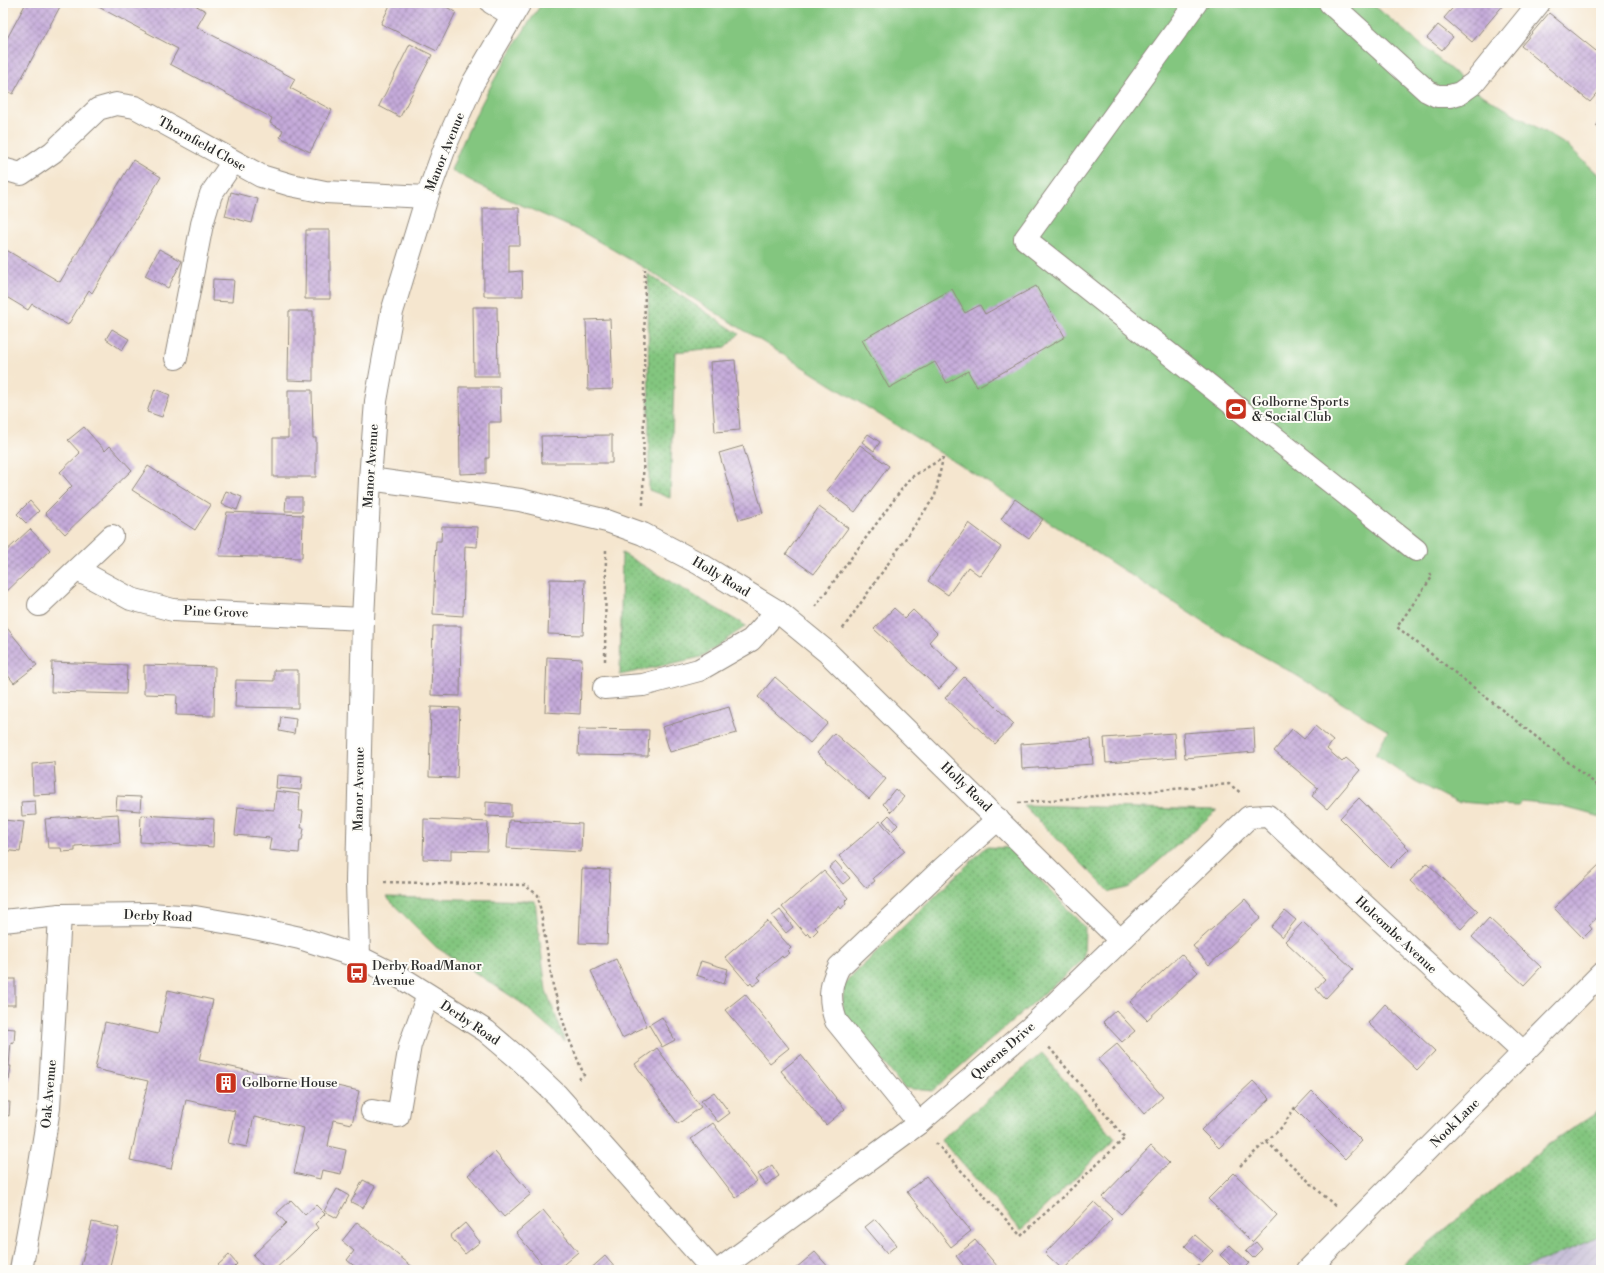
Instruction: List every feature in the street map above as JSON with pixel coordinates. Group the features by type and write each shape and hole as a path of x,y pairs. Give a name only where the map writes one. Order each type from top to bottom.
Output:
{"street":[{"path":"492,3 516,9"},
{"path":"1196,3 1025,239 1416,550"},
{"path":"1330,3 1427,91 1437,96 1450,96 1460,93 1474,83 1539,3"},
{"name":"Manor Avenue","path":"359,957 357,881 363,619 370,479 376,401 392,312 427,197 447,142 473,83 516,9"},
{"name":"Thornfield Close","path":"3,169 21,174 53,152 98,109 116,104 135,107 261,176 291,185 325,192 427,197"},
{"path":"176,358 202,224 211,194 234,162"},
{"name":"Holly Road","path":"370,479 520,500 607,521 643,534 700,564 777,611 827,652 1120,940"},
{"path":"39,605 78,570 112,536"},
{"name":"Pine Grove","path":"78,570 131,599 173,610 363,619"},
{"path":"604,688 643,685 699,670 751,640 777,611"},
{"name":"Queens Drive","path":"719,1270 918,1123 1031,1027 1120,940 1249,818 1268,816"},
{"name":"Holcombe Avenue","path":"1268,816 1524,1054"},
{"name":"Holly Road","path":"918,1123 836,1021 830,1006 833,978 839,967 943,868 998,819"},
{"name":"Derby Road","path":"3,921 60,915 150,914 195,917 300,938 359,957 405,980 486,1031 519,1059 557,1095 713,1270"},
{"name":"Oak Avenue","path":"21,1270 49,1108 60,915"},
{"name":"Nook Lane","path":"1308,1270 1524,1054 1601,974"},
{"path":"372,1111 398,1116 410,1045 428,995"}],"path":[{"path":"643,534 645,269"},
{"path":"799,629 910,478 943,458 935,496 827,652"},
{"path":"604,688 607,521"},
{"path":"1416,550 1432,577 1397,627 1601,788"},
{"name":"Holly Road","path":"998,819 1013,803 1229,784 1268,816"},
{"path":"357,881 524,885 538,895 553,986 567,1034 584,1075 557,1095"},
{"path":"918,1123 1021,1236 1125,1138 1031,1027"},
{"path":"1240,1166 1282,1127 1296,1106"},
{"path":"1267,1142 1354,1224"}],"shaded area":[{"path":"1601,1236 1601,1270 1520,1270"}],"green space":[{"name":"Golborne Sports & Social Club","path":"542,3 1371,3 1479,93 1568,146 1601,177 1601,817 1560,806 1522,802 1518,806 1461,802 1460,804 1415,781 1375,754 1388,731 1281,666 1214,629 1003,492 641,266 584,233 492,192 451,170 470,126 492,84"},
{"path":"648,274 739,334 726,347 675,352 670,498 649,490"},
{"path":"622,553 746,626 701,657 620,675"},
{"path":"1023,805 1217,810 1128,888 1110,892"},
{"path":"986,847 1011,848 1085,928 1084,959 932,1091 904,1088 842,1012 844,984"},
{"path":"386,897 535,901 546,990 565,1041 520,1002 436,947"},
{"path":"1042,1053 1115,1139 1021,1230 941,1140"},
{"path":"1601,1110 1601,1236 1520,1270 1396,1270 1546,1146"}],"building":[{"path":"26,3 62,3 13,94 3,89 3,46"},
{"path":"91,3 191,3 206,11 197,27 295,79 290,88 332,110 310,152 280,137 283,130 270,123 272,118 170,64 178,49"},
{"path":"391,3 438,3 456,12 437,51 381,24"},
{"path":"1457,3 1505,3 1472,42 1444,18"},
{"path":"1549,13 1601,55 1601,89 1590,102 1521,46"},
{"path":"1438,25 1453,37 1442,50 1427,38"},
{"path":"410,44 432,55 400,117 379,106"},
{"path":"1601,102 1601,110 1597,107"},
{"path":"1601,120 1601,131 1596,126"},
{"path":"133,160 161,177 92,293 89,290 68,325 32,304 28,310 3,295 3,248 60,282"},
{"path":"231,192 258,199 252,223 225,216"},
{"path":"483,208 519,208 520,245 509,245 509,272 522,271 523,296 484,296"},
{"path":"306,230 330,230 330,299 305,299"},
{"path":"159,249 182,261 168,288 145,276"},
{"path":"213,279 234,280 232,302 212,301"},
{"path":"1036,286 1065,337 977,387 968,371 947,383 935,362 889,388 862,340 952,289 965,313 980,305 985,314"},
{"path":"473,307 497,307 498,376 474,376"},
{"path":"289,311 313,311 313,381 288,380"},
{"path":"610,319 613,389 588,390 586,320"},
{"path":"112,329 129,339 122,350 106,339"},
{"path":"735,360 740,430 715,432 710,362"},
{"path":"459,387 500,387 501,422 489,422 489,458 486,458 486,473 460,474"},
{"path":"155,389 170,395 162,417 147,412"},
{"path":"288,390 312,390 313,438 316,438 316,477 273,477 273,438 288,438"},
{"path":"84,427 105,451 110,446 132,470 65,534 45,513 72,486 60,472 80,453 68,440"},
{"path":"868,434 880,442 874,451 862,442"},
{"path":"612,435 612,463 542,463 541,436"},
{"path":"860,445 889,466 855,512 827,491"},
{"path":"743,446 763,513 739,520 719,453"},
{"path":"148,466 211,505 195,530 132,490"},
{"path":"226,491 242,497 237,510 221,504"},
{"path":"286,497 302,497 302,511 285,511"},
{"path":"1015,499 1043,519 1029,539 1001,519"},
{"path":"30,501 39,511 26,523 17,514"},
{"path":"819,507 848,528 814,574 786,554"},
{"path":"227,512 303,515 302,558 219,556"},
{"path":"969,523 1001,547 980,576 968,567 948,595 928,581"},
{"path":"442,526 478,527 477,547 465,546 463,616 433,614 436,541 441,541"},
{"path":"30,529 50,550 3,595 3,554"},
{"path":"550,579 585,580 583,635 548,634"},
{"path":"894,608 905,618 913,610 937,633 929,642 958,669 939,689 874,629"},
{"path":"3,623 37,665 14,683 3,669"},
{"path":"433,626 461,626 460,696 431,695"},
{"path":"547,657 582,659 580,714 545,712"},
{"path":"52,662 127,665 126,694 51,692"},
{"path":"144,665 215,667 214,716 176,715 177,695 144,694"},
{"path":"274,670 298,670 298,708 235,707 236,680 274,681"},
{"path":"775,677 828,723 810,743 758,697"},
{"path":"964,677 1014,724 995,744 945,698"},
{"path":"431,707 460,708 457,778 429,777"},
{"path":"729,707 737,733 670,752 662,727"},
{"path":"281,716 296,718 294,734 279,731"},
{"path":"1315,726 1333,741 1327,749 1342,762 1346,758 1360,770 1327,809 1312,796 1318,788 1274,751 1292,729 1304,739"},
{"path":"1254,728 1255,752 1185,758 1183,733"},
{"path":"579,729 649,730 648,756 578,755"},
{"path":"834,733 886,779 869,799 817,753"},
{"path":"1174,733 1176,758 1106,763 1104,738"},
{"path":"1091,739 1093,764 1022,769 1021,744"},
{"path":"54,762 56,794 33,795 32,764"},
{"path":"277,775 302,777 301,790 276,788"},
{"path":"895,789 904,797 891,812 883,804"},
{"path":"276,791 300,794 299,811 303,811 301,828 304,828 302,840 300,840 299,853 269,850 271,838 235,835 238,807 274,810"},
{"path":"117,796 141,797 140,811 116,809"},
{"path":"1359,798 1409,849 1390,868 1340,818"},
{"path":"35,801 36,815 22,816 21,802"},
{"path":"486,802 511,804 511,817 486,816"},
{"path":"118,814 120,843 75,846 75,851 62,852 61,848 48,848 45,819"},
{"path":"141,815 214,819 213,847 140,842"},
{"path":"889,815 898,825 892,831 883,821"},
{"path":"424,819 488,822 487,851 451,850 451,860 423,859"},
{"path":"3,820 24,822 20,852 3,850"},
{"path":"509,820 582,824 581,852 507,848"},
{"path":"880,821 905,851 873,878 875,881 866,888 839,856"},
{"path":"836,862 850,878 843,884 829,868"},
{"path":"1427,863 1478,911 1461,929 1410,881"},
{"path":"1601,863 1601,914 1589,925 1592,929 1583,938 1554,908"},
{"path":"582,869 610,870 607,944 579,943"},
{"path":"824,871 848,898 841,909 839,906 815,927 818,930 811,937 808,933 806,935 782,907"},
{"path":"1245,899 1261,918 1209,965 1193,946"},
{"path":"780,910 793,927 786,933 772,916"},
{"path":"1285,911 1296,920 1282,937 1271,927"},
{"path":"1489,918 1541,967 1524,985 1472,937"},
{"path":"767,921 791,948 788,951 790,953 783,958 782,956 758,977 761,980 753,986 751,983 749,985 725,957"},
{"path":"1303,922 1353,969 1325,999 1316,989 1325,979 1285,941"},
{"path":"1181,954 1198,972 1147,1020 1130,1002"},
{"path":"616,959 647,1026 622,1038 591,971"},
{"path":"701,961 728,969 724,984 696,975"},
{"path":"3,979 15,979 15,1005 3,1005"},
{"name":"Golborne House","path":"168,990 213,1000 199,1060 314,1085 315,1081 359,1091 352,1124 333,1120 328,1146 346,1150 341,1174 322,1170 320,1179 294,1173 304,1128 254,1117 247,1147 228,1143 235,1111 186,1100 171,1169 130,1160 148,1081 95,1069 105,1022 158,1034"},
{"path":"745,994 789,1048 770,1063 725,1010"},
{"path":"1385,1004 1435,1051 1417,1070 1368,1023"},
{"path":"1116,1010 1135,1031 1122,1042 1103,1022"},
{"path":"662,1017 675,1040 662,1047 649,1025"},
{"path":"3,1028 15,1029 14,1043 11,1042 9,1066 11,1066 9,1080 3,1079"},
{"path":"1117,1044 1163,1097 1144,1114 1098,1060"},
{"path":"657,1048 701,1107 678,1124 635,1064"},
{"path":"801,1055 845,1109 826,1125 781,1071"},
{"path":"1253,1081 1270,1099 1219,1148 1201,1130"},
{"path":"1312,1091 1362,1141 1345,1159 1295,1109"},
{"path":"714,1092 730,1113 718,1122 701,1101"},
{"path":"3,1102 10,1102 9,1116 6,1115 4,1134"},
{"path":"713,1123 757,1181 736,1198 691,1139"},
{"path":"3,1139 5,1139 4,1150 3,1150"},
{"path":"1151,1146 1169,1163 1121,1214 1102,1197"},
{"path":"495,1152 531,1194 504,1217 468,1175"},
{"path":"772,1165 779,1176 766,1185 758,1174"},
{"path":"1234,1173 1277,1215 1252,1242 1208,1199"},
{"path":"926,1176 971,1231 951,1247 907,1192"},
{"path":"363,1180 375,1186 363,1208 351,1202"},
{"path":"337,1189 349,1196 337,1218 324,1211"},
{"path":"291,1200 305,1215 316,1205 325,1214 315,1224 318,1228 295,1251 274,1270 267,1270 253,1255 286,1223 277,1213"},
{"path":"1094,1202 1112,1219 1063,1270 1045,1253"},
{"path":"543,1210 578,1252 557,1270 547,1270 516,1233"},
{"path":"875,1219 897,1245 887,1253 865,1227"},
{"path":"92,1222 119,1228 109,1270 80,1270"},
{"path":"357,1222 414,1268 413,1270 359,1270 347,1260 354,1251 342,1241"},
{"path":"465,1223 480,1242 465,1254 450,1236"},
{"path":"1195,1235 1213,1251 1202,1262 1185,1246"},
{"path":"975,1240 1000,1270 967,1270 956,1256"},
{"path":"1256,1242 1262,1249 1253,1258 1246,1251"},
{"path":"1230,1245 1249,1263 1242,1270 1235,1270 1220,1255"},
{"path":"815,1252 831,1270 797,1270 796,1268"},
{"path":"229,1255 237,1264 231,1270 223,1270 218,1265"},
{"path":"605,1256 617,1270 589,1270"},
{"path":"1199,1265 1204,1270 1193,1270"}],"place":[{"name":"Golborne Sports & Social Club","path":"1236,409"},
{"name":"Derby Road/Manor Avenue","path":"357,973"},
{"name":"Golborne House","path":"226,1083"}]}
